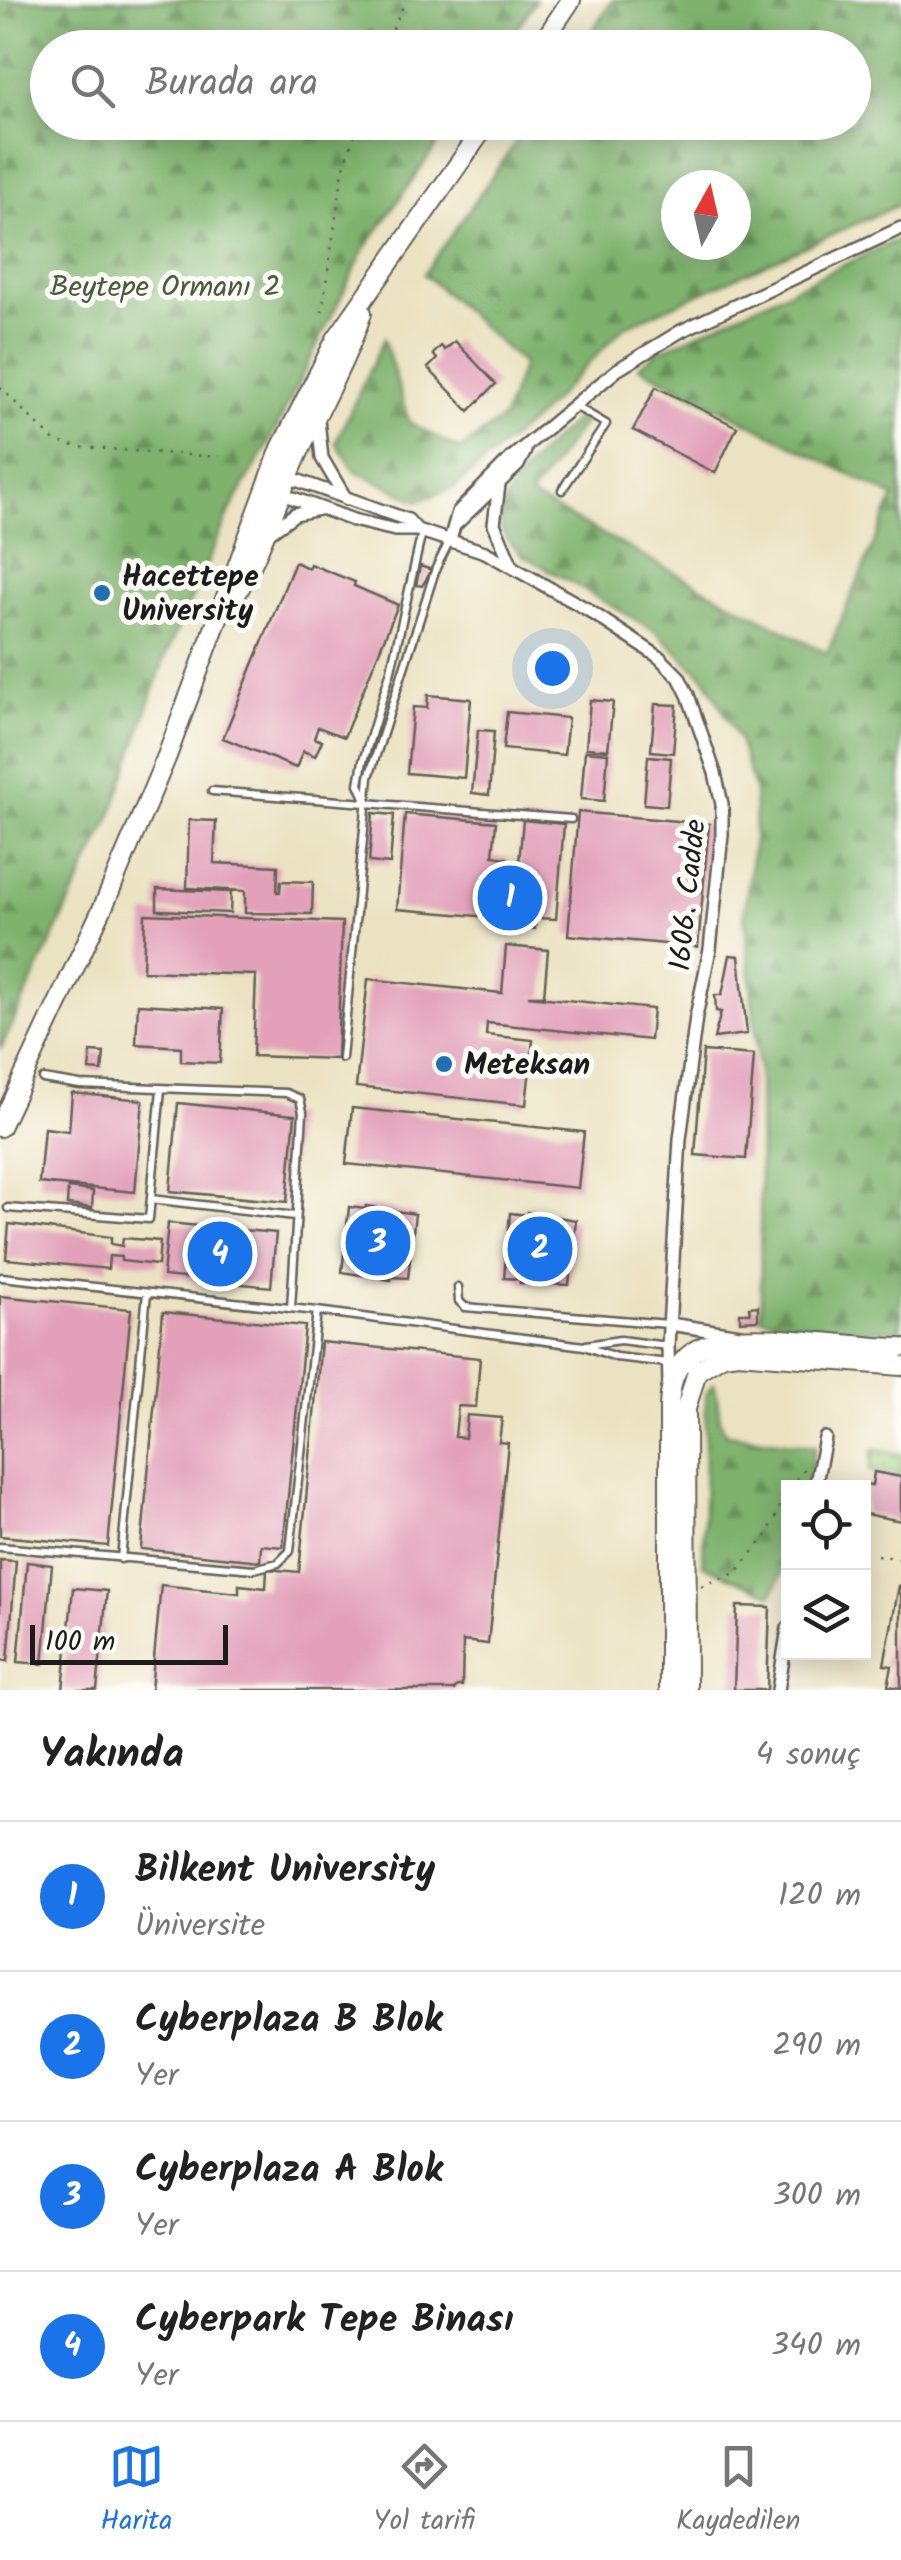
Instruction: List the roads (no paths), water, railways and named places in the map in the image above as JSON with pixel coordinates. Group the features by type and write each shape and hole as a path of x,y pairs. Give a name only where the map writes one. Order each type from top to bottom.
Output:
{"main road":[{"path":"551,30 571,0"},
{"path":"0,1127 104,904 220,621 235,567 277,482 336,340 476,140"},
{"path":"220,621 250,572 266,535 277,482 352,343 367,298"},
{"path":"669,1690 670,1389 681,1363 692,1352 728,1340 754,1338 901,1348"},
{"path":"687,1690 686,1409 697,1371 722,1355 738,1354 901,1366"}],"street":[{"path":"450,540 458,512 510,458 617,370 681,331 901,228"},
{"path":"318,412 322,458 346,499"},
{"path":"456,524 518,464 527,447"},
{"path":"277,482 408,520 420,531"},
{"path":"277,482 322,509 395,530 420,531"},
{"path":"499,484 494,524 512,566"},
{"path":"266,535 295,514 322,509"},
{"name":"1606. Cadde","path":"420,531 484,552 512,566 659,657 679,677 718,788 722,834 710,949 684,1100 668,1346 670,1389"},
{"path":"670,1324 754,1338"},
{"path":"817,1480 825,1438"},
{"path":"778,1690 783,1660"}],"lane":[{"path":"562,490 606,424 574,406"},
{"path":"366,801 359,784 363,761 391,670 420,531"},
{"path":"342,1058 366,801 376,753 436,568 450,540"},
{"path":"212,791 572,818"},
{"path":"43,1080 56,1084 286,1093 300,1099 303,1112 291,1308"},
{"path":"8,1208 149,1219 161,1089"},
{"path":"151,1199 295,1216"},
{"path":"2,1277 318,1311 584,1346 616,1357 668,1363"},
{"path":"458,1287 459,1301 466,1307 670,1324"},
{"path":"121,1559 147,1292"},
{"path":"0,1547 254,1569 278,1563 290,1552 318,1311"},
{"path":"584,1346 620,1340 668,1346"}],"place":[{"name":"Hacettepe University","path":"102,593"},
{"name":"Bilkent University","path":"510,898"},
{"name":"Meteksan","path":"444,1064"},
{"name":"Cyberplaza A Blok","path":"378,1243"},
{"name":"Cyberplaza B Blok","path":"540,1249"},
{"name":"Cyberpark Tepe Binası","path":"220,1254"}],"park label":[{"name":"Beytepe Ormanı 2","path":"165,286"}]}
